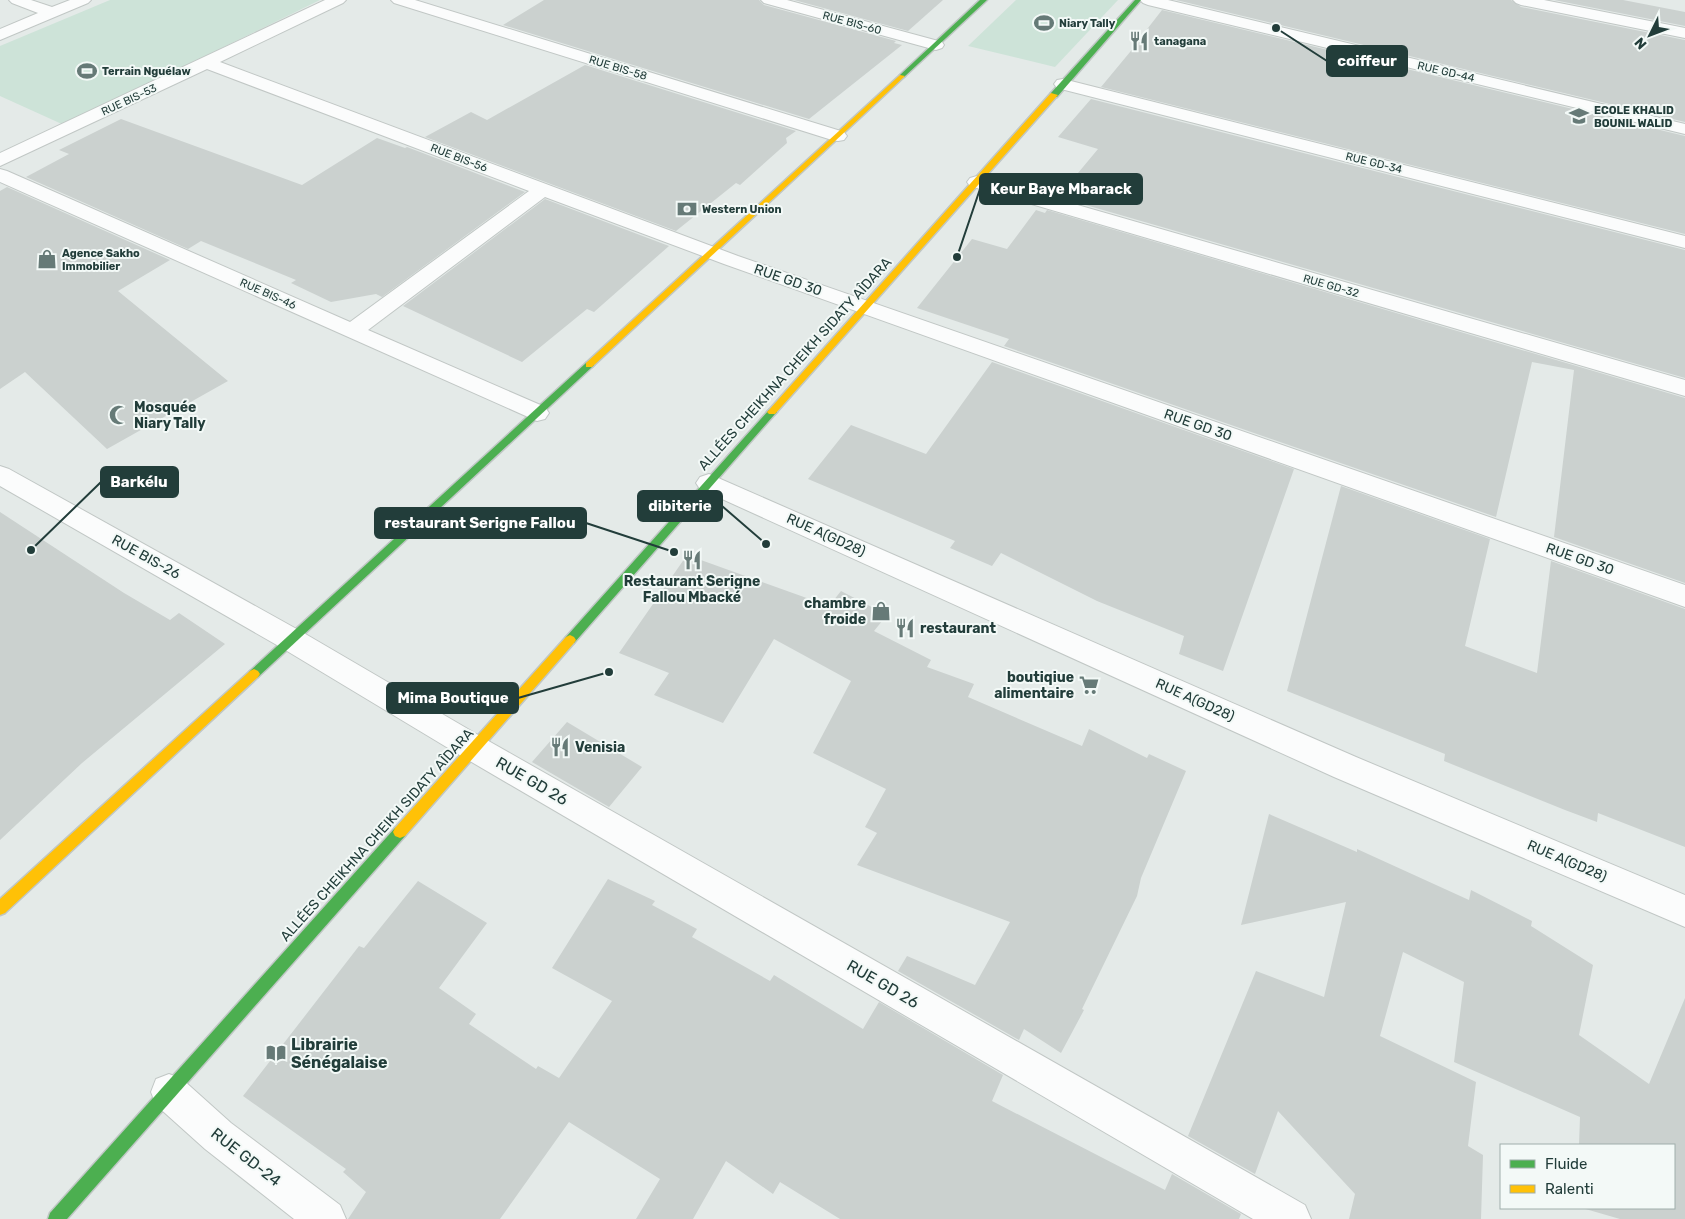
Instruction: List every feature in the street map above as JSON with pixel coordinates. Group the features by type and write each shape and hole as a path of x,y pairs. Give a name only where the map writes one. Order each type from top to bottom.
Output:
{"main road":[{"path":"0,908 984,0"},
{"name":"ALLÉES CHEIKHNA CHEIKH SIDATY AÎDARA","path":"56,1219 169,1092 461,740 709,483 856,304 977,182 1138,0"}],"street":[{"path":"17,0 52,13"},
{"path":"0,35 83,0"},
{"name":"RUE BIS-53","path":"0,160 338,0"},
{"name":"RUE BIS-58","path":"399,0 838,136"},
{"name":"RUE BIS-60","path":"768,0 936,45"},
{"name":"RUE GD-44","path":"1148,0 1685,129"},
{"path":"1521,0 1685,33"},
{"name":"RUE BIS-56","path":"207,63 711,253"},
{"name":"RUE GD-34","path":"1063,84 1685,242"},
{"name":"RUE BIS-46","path":"0,175 537,413"},
{"name":"RUE GD-32","path":"977,182 1685,388"},
{"path":"352,331 542,190"},
{"name":"RUE GD 30","path":"711,253 1685,596"},
{"name":"RUE BIS-26","path":"0,475 323,658"},
{"name":"RUE A(GD28)","path":"709,483 1345,767 1685,911"},
{"name":"RUE GD 26","path":"323,658 461,740 1292,1219"},
{"name":"RUE GD-24","path":"169,1092 218,1136 326,1219"}],"green space":[{"name":"Terrain Nguélaw","path":"110,0 320,0 64,125 0,96 0,46"},
{"name":"Niary Tally","path":"1016,0 1118,0 1055,67 968,46"}],"building":[{"path":"544,0 759,0 764,5 896,41 894,43 902,45 809,119 503,25"},
{"path":"794,0 943,0 908,31"},
{"path":"1176,0 1511,0 1521,7 1685,40 1685,122"},
{"path":"1554,0 1623,0 1685,12 1685,26"},
{"path":"1162,10 1685,136 1685,234 1101,87"},
{"path":"585,65 796,131 786,138 787,143 740,185 736,183 676,231 425,137 471,112 487,120"},
{"path":"1091,99 1685,250 1685,378 1058,197 1098,149 1058,137"},
{"path":"121,119 302,185 377,138 405,148 407,147 525,192 382,297 376,294 331,302 291,283 296,280 201,241 188,249 26,177 69,154 59,150"},
{"path":"7,187 170,260 118,291 228,381 107,449 25,372 0,389 0,191"},
{"path":"545,199 669,246 594,312 587,309 522,362 403,306"},
{"path":"1036,210 1045,213 1047,210 1685,398 1685,583 1554,537 1574,370 1532,362 1496,517 1004,346 1009,339 917,308 972,239 1007,249"},
{"path":"992,362 1294,469 1223,671 1179,654 1184,636 1097,601 1001,553 992,566 950,548 955,541 808,479 851,425 926,454"},
{"path":"1341,486 1490,539 1465,646 1537,673 1551,561 1685,609 1685,847 1598,813 1597,822 1565,810 1444,761 1445,754 1287,691"},
{"path":"0,512 124,593 170,620 179,613 225,644 82,763 0,840"},
{"path":"687,555 829,606 841,591 887,615 874,631 931,660 927,667 974,684 968,697 1082,746 1089,729 1147,758 1149,754 1186,771 1141,878 1137,896 1082,1009 1084,1010 1061,1053 1024,1029 1019,1040 898,971 907,956 975,985 1010,922 857,865 877,833 865,827 886,789 813,753 851,681 774,639 723,723 654,695 669,673 619,653"},
{"path":"567,722 642,767 609,807 532,762"},
{"path":"1269,814 1357,852 1357,849 1469,900 1471,890 1532,921 1531,926 1593,965 1579,1035 1649,1084 1685,998 1685,1219 1620,1219 1585,1209 1675,1209 1675,1144 1579,1144 1580,1117 1454,1062 1464,982 1403,952 1380,1036 1476,1082 1468,1146 1483,1155 1481,1219 1349,1219 1355,1194 1278,1111 1255,1174 1188,1136 1256,971 1324,997 1346,902 1241,925"},
{"path":"608,879 655,901 652,905 697,929 692,937 770,981 774,975 863,1029 879,1002 1003,1075 992,1101 1165,1190 1172,1174 1241,1214 1239,1219 840,1219 780,1182 773,1194 726,1161 693,1219 636,1219 660,1179 569,1122 500,1219 348,1219 366,1192 343,1172 346,1169 243,1096 359,946 364,948 418,881 487,923 439,988 476,1014 469,1024 536,1069 538,1066 559,1078 612,1001 552,968"}],"traffic: fast":[{"path":"902,76 984,0"},
{"path":"1054,95 1138,0"},
{"path":"254,674 589,365"},
{"path":"570,640 772,412"},
{"path":"56,1219 400,832"}],"traffic: slow":[{"path":"589,365 902,76"},
{"path":"772,412 1054,95"},
{"path":"400,832 570,640"},
{"path":"0,908 254,674"}],"place":[{"name":"Niary Tally","path":"1044,23"},
{"name":"coiffeur","path":"1276,28"},
{"name":"tanagana","path":"1139,41"},
{"name":"Terrain Nguélaw","path":"87,71"},
{"name":"ECOLE KHALID BOUNIL WALID","path":"1579,116"},
{"name":"Western Union","path":"687,209"},
{"name":"Keur Baye Mbarack","path":"957,257"},
{"name":"Agence Sakho Immobilier","path":"47,259"},
{"name":"Mosquée Niary Tally","path":"119,415"},
{"name":"dibiterie","path":"766,544"},
{"name":"Barkélu","path":"31,550"},
{"name":"restaurant Serigne Fallou","path":"674,552"},
{"name":"Restaurant Serigne Fallou Mbacké","path":"692,560"},
{"name":"chambre froide","path":"881,611"},
{"name":"restaurant","path":"905,628"},
{"name":"Mima Boutique","path":"609,672"},
{"name":"boutiqiue alimentaire","path":"1089,685"},
{"name":"Venisia","path":"560,747"},
{"name":"Librairie Sénégalaise","path":"276,1053"}]}
